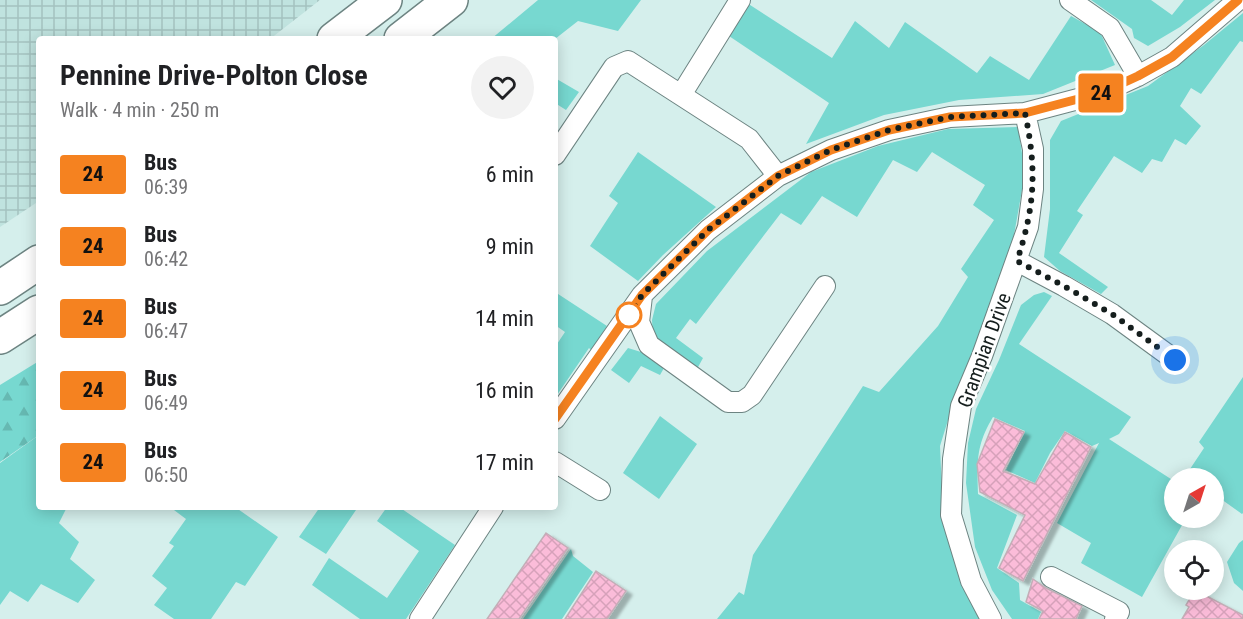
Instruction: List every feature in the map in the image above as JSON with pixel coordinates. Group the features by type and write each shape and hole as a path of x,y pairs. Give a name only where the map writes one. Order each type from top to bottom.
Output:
{"highway":[{"path":"338,36 384,0"},
{"path":"405,36 451,0"},
{"path":"0,288 36,264"},
{"path":"0,337 36,314"}],"street":[{"path":"681,95 740,0"},
{"path":"1070,0 1110,28 1138,76"},
{"path":"558,414 642,295 708,230 778,176 831,150 889,130 950,117 1025,113 1099,94 1172,57 1238,0"},
{"path":"558,151 614,67 628,61 749,140 778,176"},
{"name":"Grampian Drive","path":"991,619 971,581 951,515 953,459 961,406 982,356 1028,227 1033,189 1033,149 1025,113"},
{"path":"1017,261 1112,314 1175,360"},
{"path":"642,295 639,322 649,345 728,402 742,402 752,395 825,286"},
{"path":"558,464 600,490"},
{"path":"420,619 491,510"},
{"path":"1051,577 1119,612 1115,619"}],"shaded area":[{"path":"0,0 320,0 274,36 36,36 36,203 0,227"}],"green space":[{"path":"538,0 641,0 618,31 578,21 558,37 495,36"},
{"path":"1091,0 1151,0 1172,15 1184,0 1215,0 1180,27 1148,46 1134,38 1132,29"},
{"path":"747,3 832,58 855,21 889,48 905,22 977,73 990,56 1029,80 1071,16 1100,32 1115,65 1043,94 959,100 884,115 806,144 829,103 729,36"},
{"path":"1243,13 1243,42 1240,41 1201,94 1191,88 1180,106 1201,126 1186,145 1175,139 1162,162 1152,159 1142,173 1114,156 1077,211 1083,215 1059,253 1108,287 1101,294 1060,271 1044,257 1050,209 1050,140 1061,121 1148,86"},
{"path":"558,80 579,92 566,110 558,105"},
{"path":"1018,127 1025,173 1014,235 1004,271 953,404 940,446 943,515 980,619 717,619 739,592 744,595 753,555 863,386 879,392 938,326 968,277 961,269 994,220 973,205 985,185 932,152 917,172 893,160 857,217 822,196 801,225 781,213 696,324 690,319 676,338 703,358 697,369 653,336 652,320 656,304 707,251 811,172 878,146 948,129"},
{"path":"638,152 716,207 638,281 590,246 618,203 609,196"},
{"path":"1044,292 1052,296 1019,344 1131,417 1119,434 1109,439 1164,475 1164,528 1180,528 1174,540 1164,540 1164,558 1142,597 1081,563 1091,543 1057,523 1099,443 1092,446 1065,431 1050,453 1035,483 1006,470 1025,431 993,417 983,436 979,454 978,494 1017,515 997,568 1019,583 1020,600 1041,612 1038,619 1012,619 992,590 975,547 966,483 968,443 976,409 1021,305 1034,295"},
{"path":"558,294 607,326 558,394 558,342 565,332 558,327"},
{"path":"628,348 641,352 664,368 660,375 641,366 629,383 611,370"},
{"path":"36,363 36,437 0,462 0,385"},
{"path":"1243,377 1242,514 1224,501 1224,468 1191,468 1204,448 1199,442"},
{"path":"660,416 697,444 659,499 623,473"},
{"path":"36,437 36,510 66,510 59,523 79,542 70,559 95,580 78,603 41,584 28,602 10,591 0,605 0,463"},
{"path":"174,510 239,510 278,537 245,586 236,582 211,619 174,619 154,605 167,588 152,576 174,546 169,543 186,519"},
{"path":"318,510 356,510 326,554 299,537"},
{"path":"385,510 403,510 455,545 406,619 360,619 312,585 329,558 387,598 419,551 377,521"},
{"path":"1243,540 1243,591 1234,583 1227,562"},
{"path":"571,549 573,556 593,572 562,619 523,619"}],"building":[{"path":"995,419 1024,432 1003,471 1035,484 1065,432 1091,447 1023,581 999,568 1025,515 980,492 977,464"},
{"path":"546,533 568,548 519,619 487,619"},
{"path":"596,571 626,591 607,619 565,619"},
{"path":"1033,579 1082,606 1076,619 1039,619 1043,611 1026,602"},
{"path":"1189,600 1214,600 1243,615 1243,619 1182,619 1189,607 1186,605"}],"bus line":[{"name":"24","path":"558,415 642,295 708,230 778,176 831,150 889,130 950,117 1025,113 1101,93 1172,57 1238,0"}],"route":[{"path":"629,315 642,295 708,230 778,176 831,150 889,130 950,117 1025,113 1033,149 1033,189 1028,227 1017,261 1112,314 1175,360"}]}
